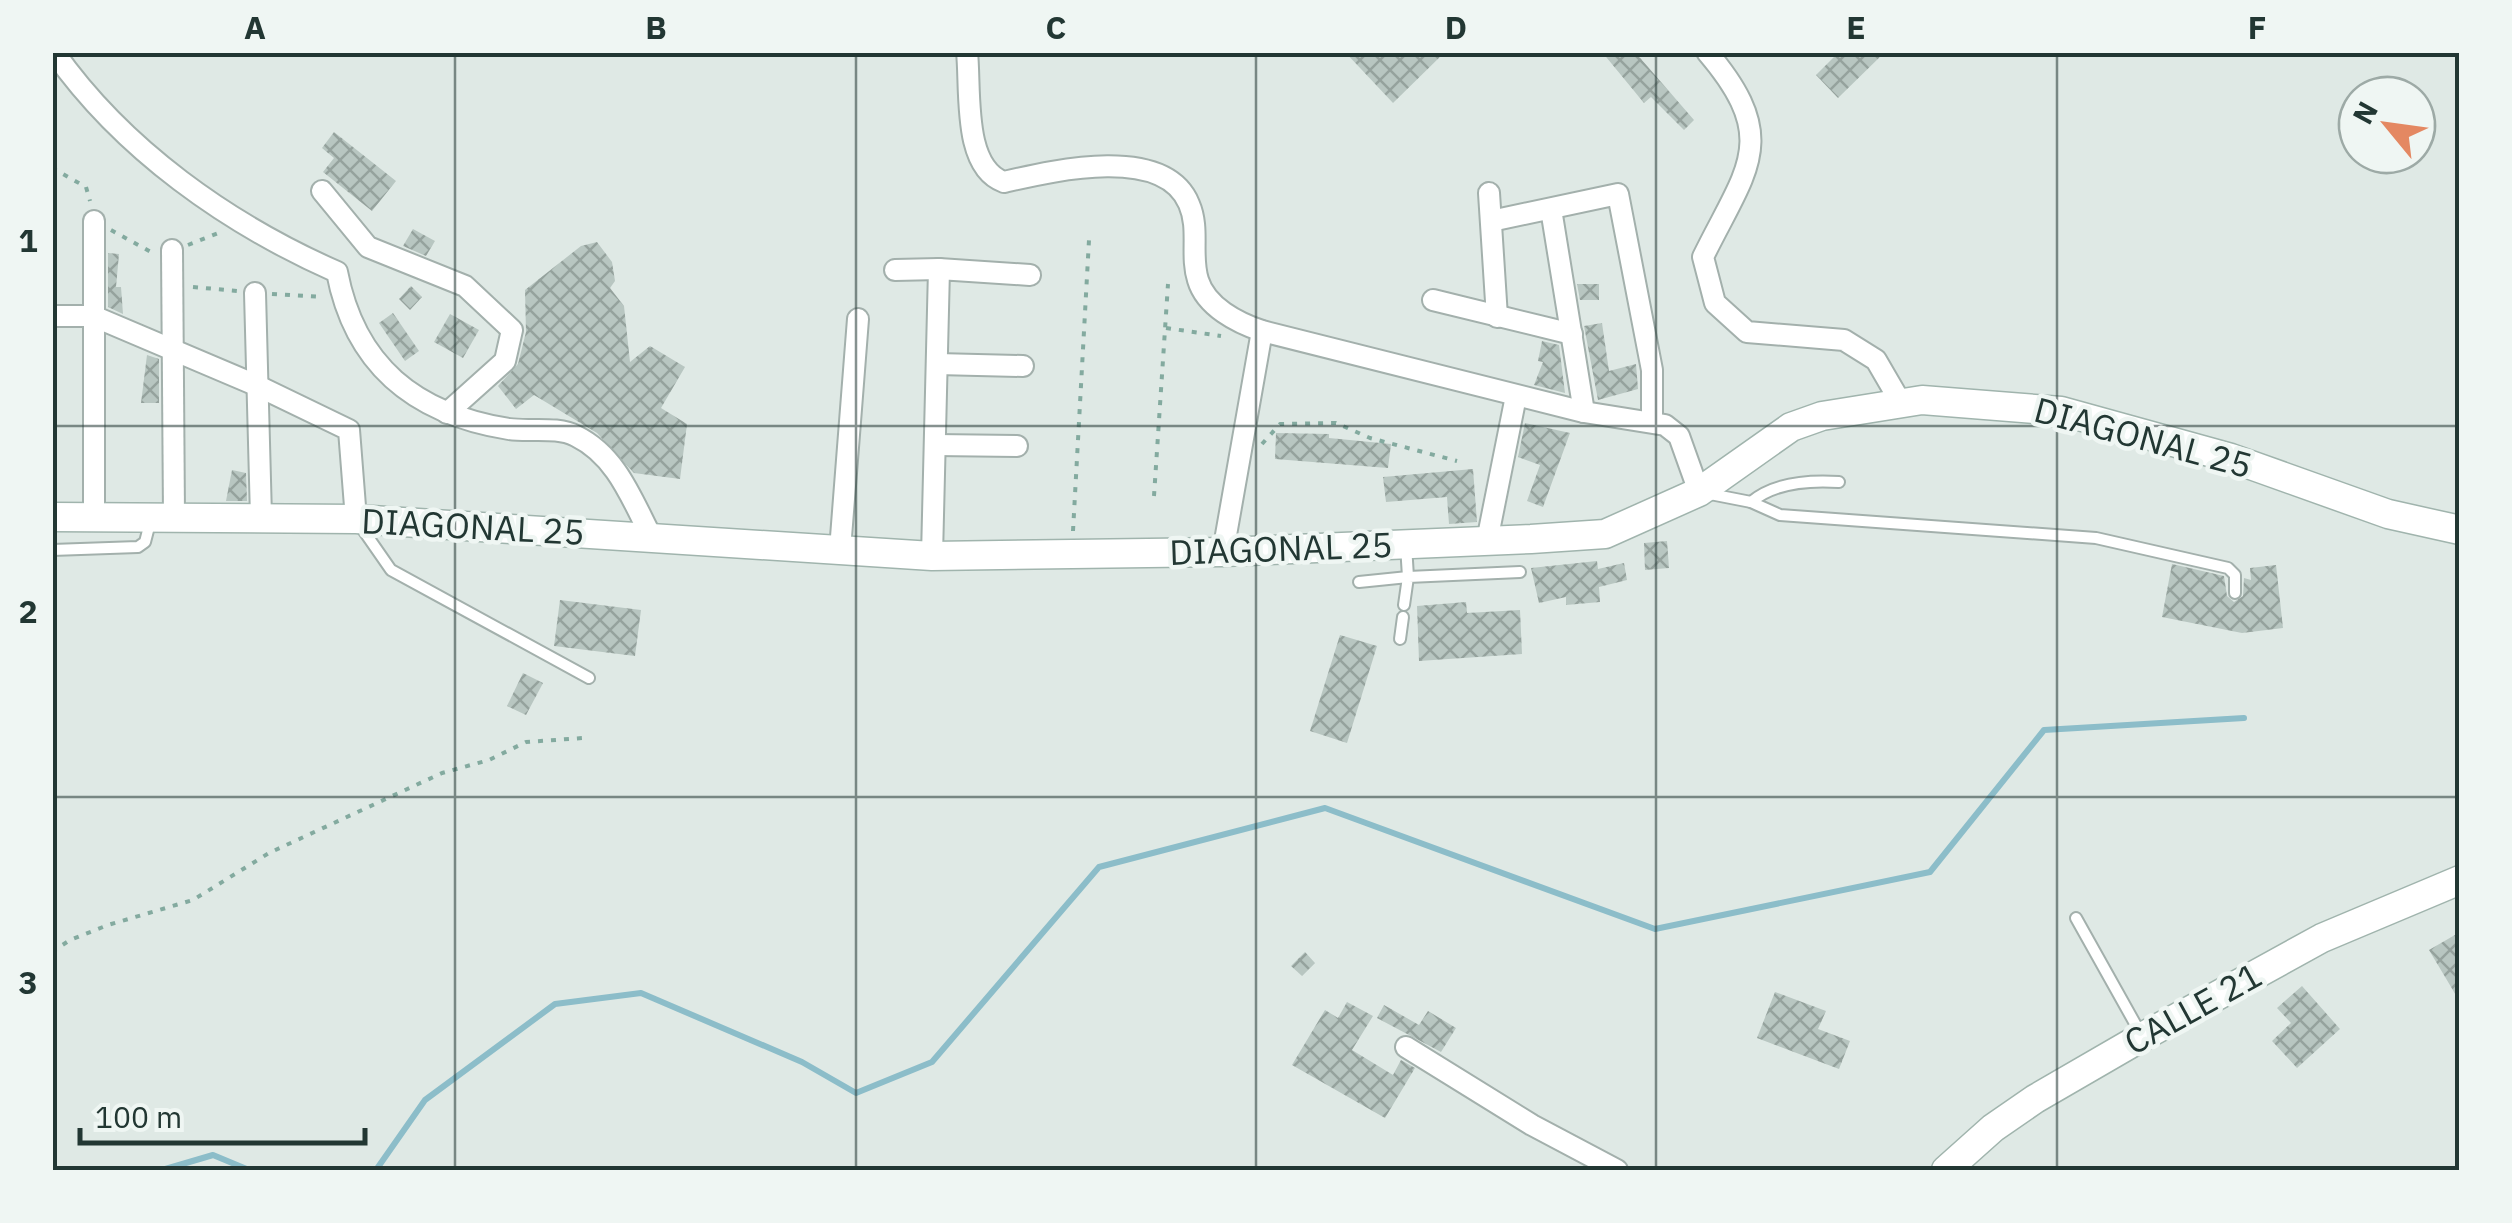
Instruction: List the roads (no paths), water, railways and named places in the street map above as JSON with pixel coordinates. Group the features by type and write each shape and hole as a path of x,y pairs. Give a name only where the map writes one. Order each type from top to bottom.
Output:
{"street":[{"path":"54,52 72,82 159,163 240,225 337,272"},
{"path":"967,52 979,160 992,178 1004,182 1127,166 1163,176 1188,201 1196,225 1198,280 1210,300 1236,320 1262,331 1516,396 1652,422 1679,436 1699,492"},
{"path":"1708,52 1748,120 1754,144 1751,162 1702,258 1716,303 1748,332 1844,340 1876,360 1901,403"},
{"path":"322,191 368,247 465,286 512,330 505,361 447,414"},
{"path":"1489,193 1497,316"},
{"path":"1491,221 1618,194 1652,370 1652,422"},
{"path":"1551,209 1584,412"},
{"path":"94,221 94,517"},
{"path":"337,272 368,247"},
{"path":"162,517 174,351 172,250"},
{"path":"932,556 939,269"},
{"path":"894,270 1030,275"},
{"path":"337,272 342,298 375,364 410,394 447,414 508,429 574,434 607,456 652,538"},
{"path":"254,292 261,517"},
{"path":"1434,300 1572,334"},
{"path":"52,316 93,316 258,386 348,430 356,519"},
{"path":"840,550 858,320"},
{"path":"1222,552 1262,331"},
{"path":"937,364 1023,366"},
{"path":"1487,540 1516,396"},
{"name":"DIAGONAL 25","path":"52,517 356,519 932,556 1222,552 1606,534 1699,492 1791,427 1822,416 1901,403 2009,403 2061,410 2230,458 2388,514 2460,530"},
{"path":"935,445 1017,446"},
{"name":"CALLE 21","path":"1948,1170 1994,1128 2035,1099 2142,1037 2322,938 2460,880"},
{"path":"1406,1047 1532,1126 1617,1170"}],"lane":[{"path":"1751,502 1762,494 1808,480 1839,482"},
{"path":"1699,492 1751,502 1780,516 2096,538 2228,568 2235,575 2236,593"},
{"path":"52,550 138,547 162,517"},
{"path":"356,519 391,570 589,678"},
{"path":"1400,639 1408,577 1406,544"},
{"path":"1359,582 1520,572"},
{"path":"2076,918 2142,1037"}],"waterway":[{"path":"376,1170 425,1100 555,1004 641,993 802,1062 856,1093 932,1062 1099,867 1325,808 1655,929 1930,872 2044,730 2244,718"},
{"path":"162,1170 213,1155 249,1170"}]}
